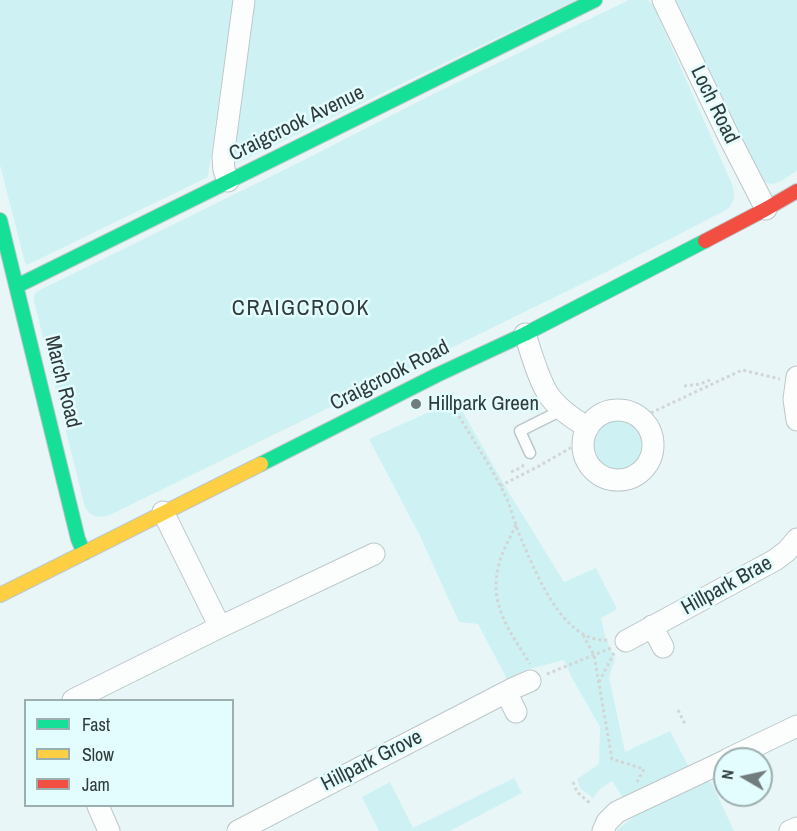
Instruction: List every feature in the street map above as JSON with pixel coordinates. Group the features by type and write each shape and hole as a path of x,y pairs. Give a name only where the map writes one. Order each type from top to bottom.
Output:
{"street":[{"path":"228,182 223,157 244,0"},
{"name":"Craigcrook Avenue","path":"17,286 595,0"},
{"name":"Loch Road","path":"663,0 766,209"},
{"name":"Craigcrook Road","path":"0,595 437,375 525,334 797,191"},
{"name":"March Road","path":"0,220 78,539 84,553"},
{"path":"525,334 550,396 586,437"},
{"path":"796,380 794,399 797,420"},
{"path":"627,411 644,421 653,438 653,451 645,469 634,477 609,480 589,465 586,459 586,437 592,422 602,414 627,411"},
{"path":"163,512 220,627"},
{"name":"Hillpark Brae","path":"626,641 775,560 797,539"},
{"path":"82,699 220,627 373,553"},
{"path":"652,627 663,647"},
{"name":"Hillpark Grove","path":"238,831 506,692 536,674"},
{"path":"506,692 516,712"},
{"path":"754,747 797,726"},
{"path":"603,831 607,822 617,812 713,767"},
{"path":"98,807 109,831"},
{"path":"790,831 797,828"}],"lane":[{"path":"530,453 520,431 562,410"}],"path":[{"path":"640,418 742,370 796,380"},
{"path":"437,375 500,486 543,587 564,618 592,639 626,641"},
{"path":"684,386 710,380"},
{"path":"500,486 539,466 586,437"},
{"path":"511,472 522,467"},
{"path":"516,525 499,564 496,590 501,616 536,674 594,655 626,641"},
{"path":"583,634 594,655 612,759 644,769 637,781 640,801"},
{"path":"599,682 613,654 626,641"},
{"path":"678,710 686,726"},
{"path":"573,782 577,792 591,804"}],"shaded area":[{"path":"0,0 233,0 208,177 27,265 0,165"},
{"path":"255,0 576,0 237,163 234,158"},
{"path":"629,0 648,0 653,5 732,184 734,197 728,209 606,272 108,516 100,517 90,514 84,504 34,301 36,292 433,94"},
{"path":"673,0 797,0 797,171 774,184 760,179"},
{"path":"456,400 564,582 596,568 617,609 601,618 605,636 615,659 609,677 625,752 670,731 689,767 634,795 622,796 612,781 600,789 593,798 580,788 577,779 599,764 600,727 564,660 526,670 507,679 478,624 459,622 420,536 369,439"},
{"path":"612,416 624,416 639,424 647,439 647,451 639,466 624,474 612,474 597,466 589,451 589,439 597,424"},
{"path":"514,778 522,793 450,831 379,831 362,797 390,782 413,828"},
{"path":"693,782 711,782 713,807 723,807 734,831 616,831 629,820"}],"traffic: fast":[{"path":"17,286 595,0"},
{"path":"0,220 78,539 84,553"},
{"path":"261,464 437,375 525,334 705,241"}],"traffic: slow":[{"path":"0,595 261,464"}],"traffic: jam":[{"path":"705,241 797,191"}],"place":[{"name":"Hillpark Green","path":"416,404"}],"district":[{"name":"CRAIGCROOK","path":"301,309"}]}
